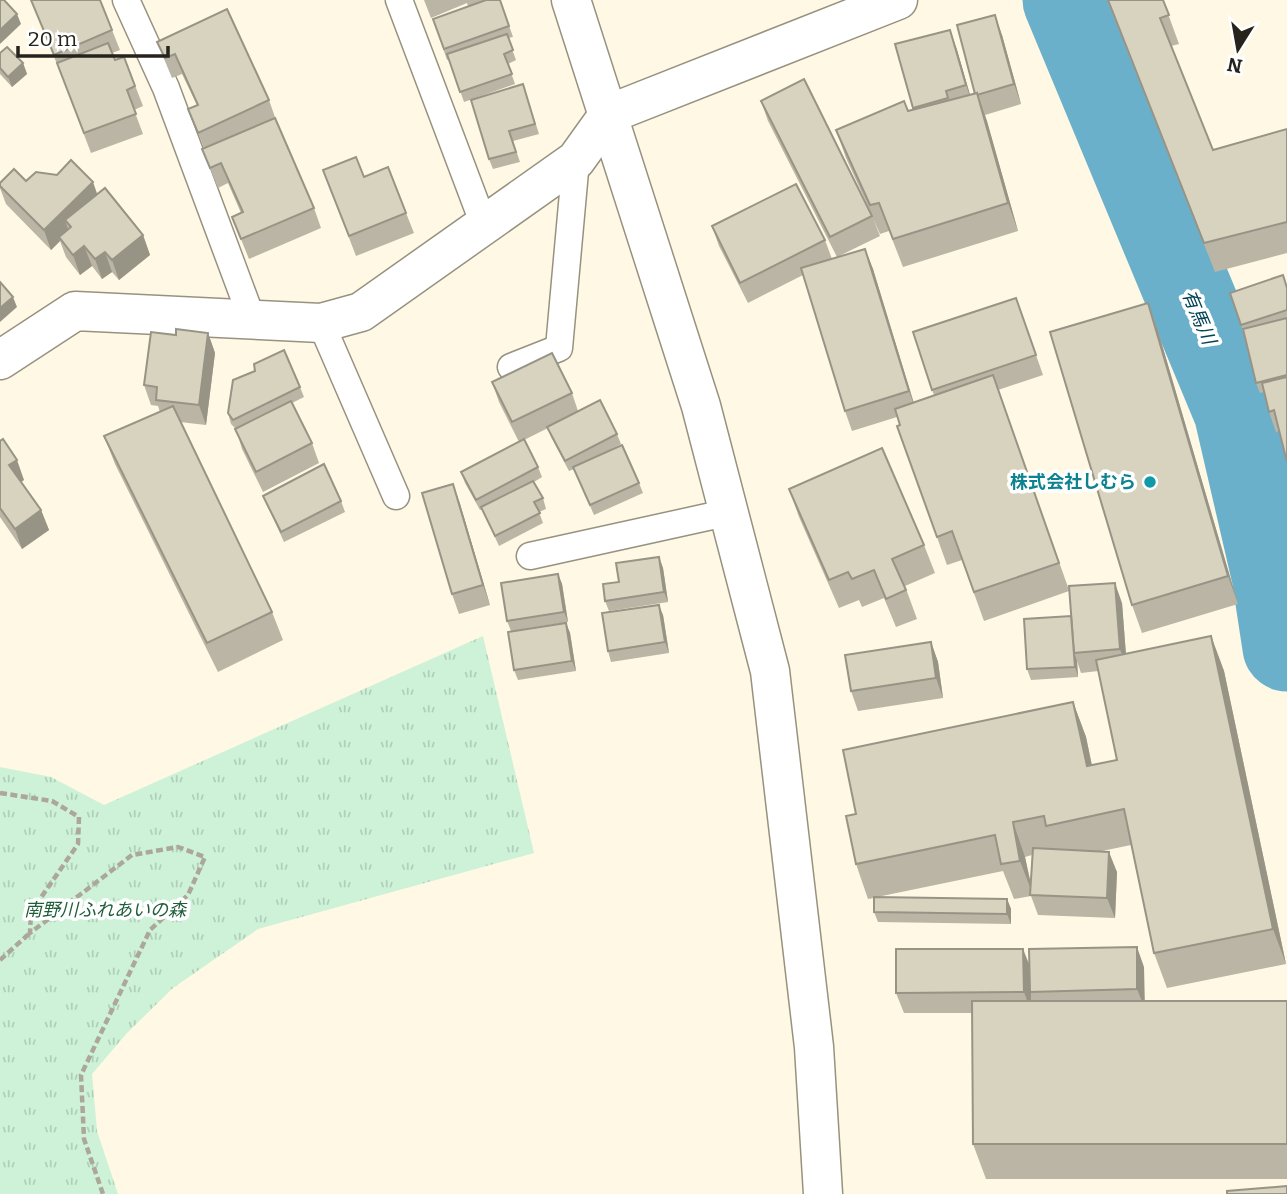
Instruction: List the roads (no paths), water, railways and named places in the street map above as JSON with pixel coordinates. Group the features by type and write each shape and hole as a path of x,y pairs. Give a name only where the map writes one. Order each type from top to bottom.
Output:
{"street":[{"path":"571,0 701,406 769,670 814,1047 823,1194"},
{"path":"0,360 75,311 321,323 361,312 576,160 609,114 892,1"}],"lane":[{"path":"126,0 166,88 252,319"},
{"path":"399,0 484,225"},
{"path":"511,367 559,348 576,160"},
{"path":"321,323 396,496"},
{"path":"530,556 730,512"}],"waterway":[{"name":"有馬川","path":"1067,0 1238,411 1276,575 1287,647"}],"place":[{"name":"株式会社しむら","path":"1150,482"}],"park label":[{"name":"南野川ふれあいの森","path":"105,910"}]}
